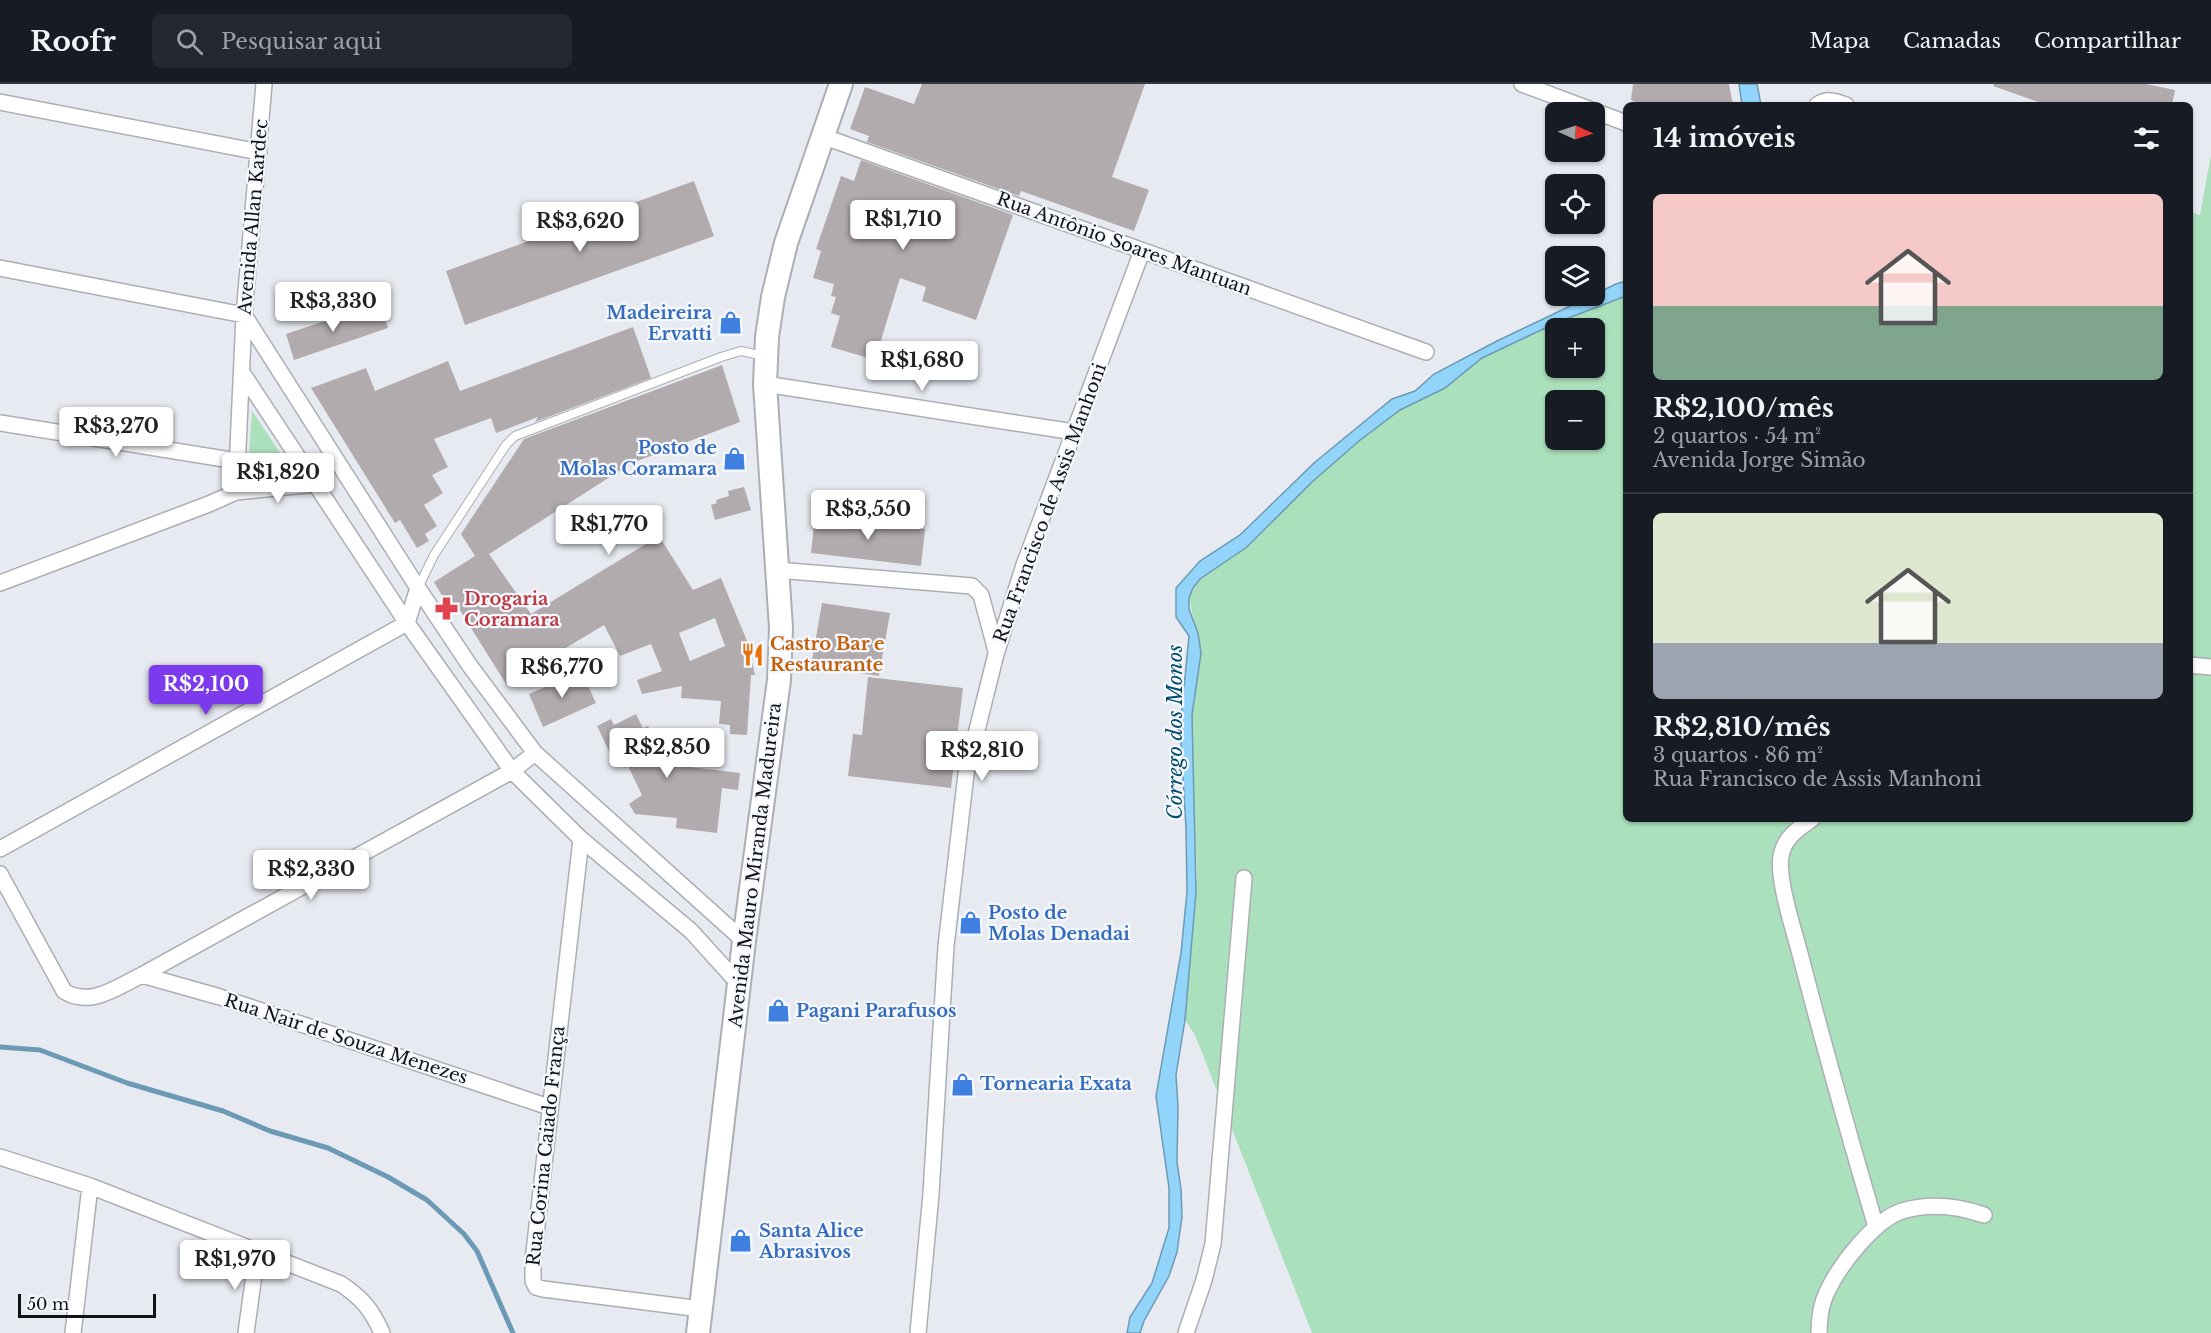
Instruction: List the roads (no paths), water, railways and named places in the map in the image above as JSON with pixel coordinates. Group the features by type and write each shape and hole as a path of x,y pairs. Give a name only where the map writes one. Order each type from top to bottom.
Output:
{"main road":[{"name":"Avenida Mauro Miranda Madureira","path":"698,1333 744,941 779,680 782,628 765,357 773,297 786,243 841,84"}],"street":[{"name":"Avenida Allan Kardec","path":"236,492 244,315 264,84"},
{"path":"1522,84 1623,122"},
{"path":"1822,102 1833,100 1838,102"},
{"path":"0,102 259,152"},
{"name":"Rua Antônio Soares Mantuan","path":"822,136 1426,352"},
{"name":"Rua Francisco de Assis Manhoni","path":"918,1333 931,1194 946,946 964,785 996,654 1024,566 1142,251"},
{"path":"0,268 244,315 418,588 470,666 535,753 744,941"},
{"path":"243,374 407,623 512,771 581,839 691,931 739,984"},
{"path":"765,384 1074,432"},
{"path":"0,423 237,461"},
{"path":"0,583 236,492 316,484"},
{"path":"353,540 376,524"},
{"path":"777,570 972,586 981,595 996,654"},
{"path":"0,849 407,623 418,588"},
{"path":"2193,665 2211,667"},
{"path":"0,874 58,983 72,996 83,999 96,997 142,975 512,771 535,753"},
{"path":"1808,822 1794,832 1781,852 1783,882 1829,1066 1876,1227"},
{"name":"Rua Corina Caiado França","path":"581,839 549,1107 533,1261 533,1281 536,1287 701,1309"},
{"path":"1186,1333 1204,1281 1213,1244 1244,878"},
{"name":"Rua Nair de Souza Menezes","path":"142,975 220,997 549,1107"},
{"path":"0,1157 90,1186 341,1284 360,1297 372,1312 382,1333"},
{"path":"73,1333 90,1186"},
{"path":"1819,1333 1826,1294 1838,1273 1876,1227 1899,1212 1922,1207 1963,1207 1984,1215"},
{"path":"246,1333 257,1253"}],"lane":[{"path":"418,588 434,555 506,445 515,436 721,357 741,351 765,357"}],"water":[{"path":"1739,84 1757,84 1760,102 1742,102"},
{"path":"1623,282 1623,297 1605,304 1605,289"},
{"path":"1570,306 1600,306 1568,318 1545,318"},
{"path":"1545,318 1545,328 1482,358 1445,388 1400,410 1359,441 1312,482 1247,547 1200,579 1189,598 1189,609 1198,633 1201,653 1192,715 1196,892 1185,1020 1176,1075 1177,1162 1182,1217 1177,1252 1169,1276 1144,1321 1140,1333 1127,1333 1130,1317 1152,1283 1169,1228 1169,1188 1156,1096 1181,953 1187,892 1180,728 1189,636 1176,617 1176,588 1200,561 1240,535 1314,463 1392,399 1415,391 1434,374"}],"waterway":[{"path":"0,1047 40,1050 127,1083 223,1111 270,1131 328,1148 388,1177 427,1200 464,1234 477,1251 513,1333"}],"place":[{"name":"Madeireira Ervatti","path":"730,323"},
{"name":"Posto de Molas Coramara","path":"735,458"},
{"name":"Drogaria Coramara","path":"446,609"},
{"name":"Castro Bar e Restaurante","path":"752,654"},
{"name":"Posto de Molas Denadai","path":"970,923"},
{"name":"Pagani Parafusos","path":"778,1011"},
{"name":"Tornearia Exata","path":"962,1084"},
{"name":"Santa Alice Abrasivos","path":"741,1241"}],"water label":[{"name":"Córrego dos Monos","path":"1175,732"}]}
